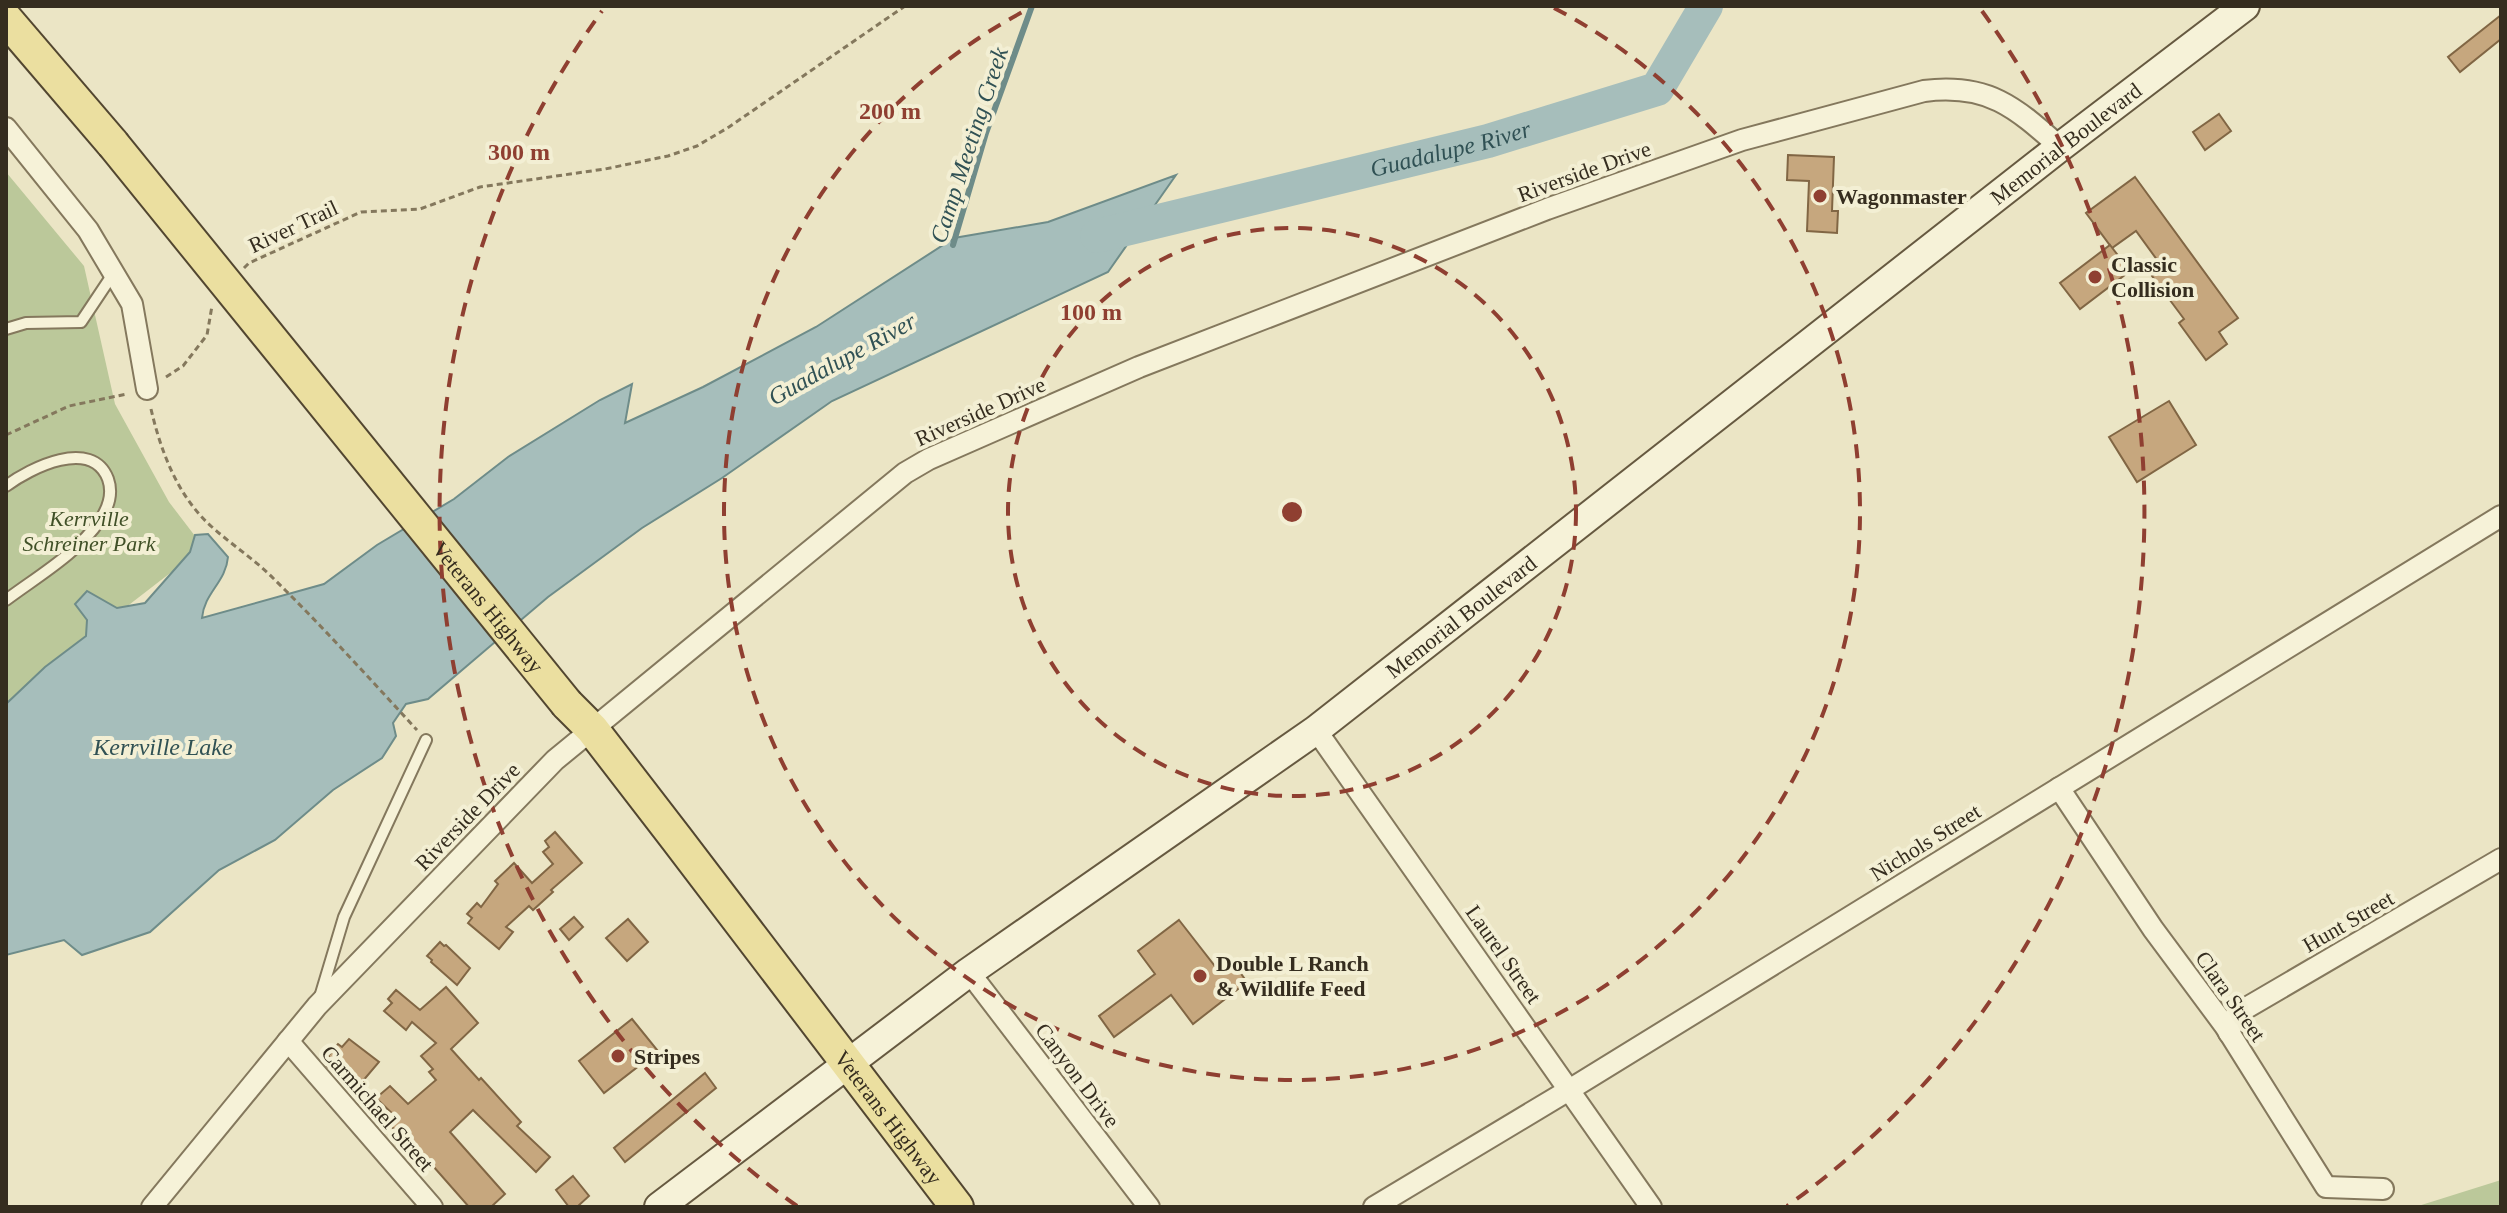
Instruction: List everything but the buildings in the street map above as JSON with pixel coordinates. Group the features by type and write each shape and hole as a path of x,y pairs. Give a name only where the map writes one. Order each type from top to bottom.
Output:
{"main road":[{"name":"Memorial Boulevard","path":"659,1207 969,972 1316,730 2060,147 2245,6"},
{"name":"Veterans Highway","path":"6,19 113,144 567,704 592,729 957,1207"}],"street":[{"name":"Riverside Drive","path":"152,1207 317,1006 555,760 905,473 954,446 1139,367 1547,209 1742,140 1924,91 1952,87 2000,100 2020,112 2060,147"},
{"path":"6,128 88,230 132,304 147,389"},
{"name":"Nichols Street","path":"1374,1207 2501,516"},
{"name":"Laurel Street","path":"1316,730 1651,1207"},
{"name":"Clara Street","path":"2059,788 2105,859 2229,1033 2326,1187 2383,1189"},
{"name":"Hunt Street","path":"2229,1033 2236,1014 2501,859"},
{"name":"Canyon Drive","path":"969,972 1149,1207"},
{"name":"Carmichael Street","path":"288,1041 432,1207"}],"lane":[{"path":"6,329 26,323 81,322 114,274"},
{"path":"6,486 47,463 79,458 94,462 105,471 110,485 105,510 87,536 6,600"},
{"path":"317,1006 344,917 426,740"}],"path":[{"name":"River Trail","path":"241,271 249,263 361,212 420,209 480,187 605,169 668,156 697,146 905,6"},
{"path":"6,435 69,406 147,389 183,366 207,335 214,296"},
{"path":"147,389 159,441 183,492 197,513 273,578 407,720"}],"green space":[{"name":"Kerrville Schreiner Park","path":"6,172 84,266 115,404 169,502 195,536 187,560 6,704"},
{"path":"2501,1180 2501,1207 2415,1207"}],"water":[{"name":"Kerrville Lake","path":"1176,175 1108,272 832,401 722,478 642,528 548,597 428,699 406,704 393,723 396,736 382,758 333,790 275,840 219,870 150,932 82,955 64,940 6,955 6,704 45,667 86,636 87,620 75,604 87,591 117,608 145,603 190,552 195,535 208,534 228,557 202,618 324,584 377,545 454,499 508,457 600,400 632,384 625,423 703,387 816,327 954,238 1048,222"}],"waterway":[{"name":"Camp Meeting Creek","path":"953,245 986,133 1032,6"},
{"name":"Guadalupe River","path":"1097,236 1488,141 1657,89 1706,6"}],"place":[{"name":"Wagonmaster","path":"1820,196"},
{"name":"Classic Collision","path":"2095,277"},
{"name":"Double L Ranch & Wildlife Feed","path":"1200,976"},
{"name":"Stripes","path":"618,1056"}]}
